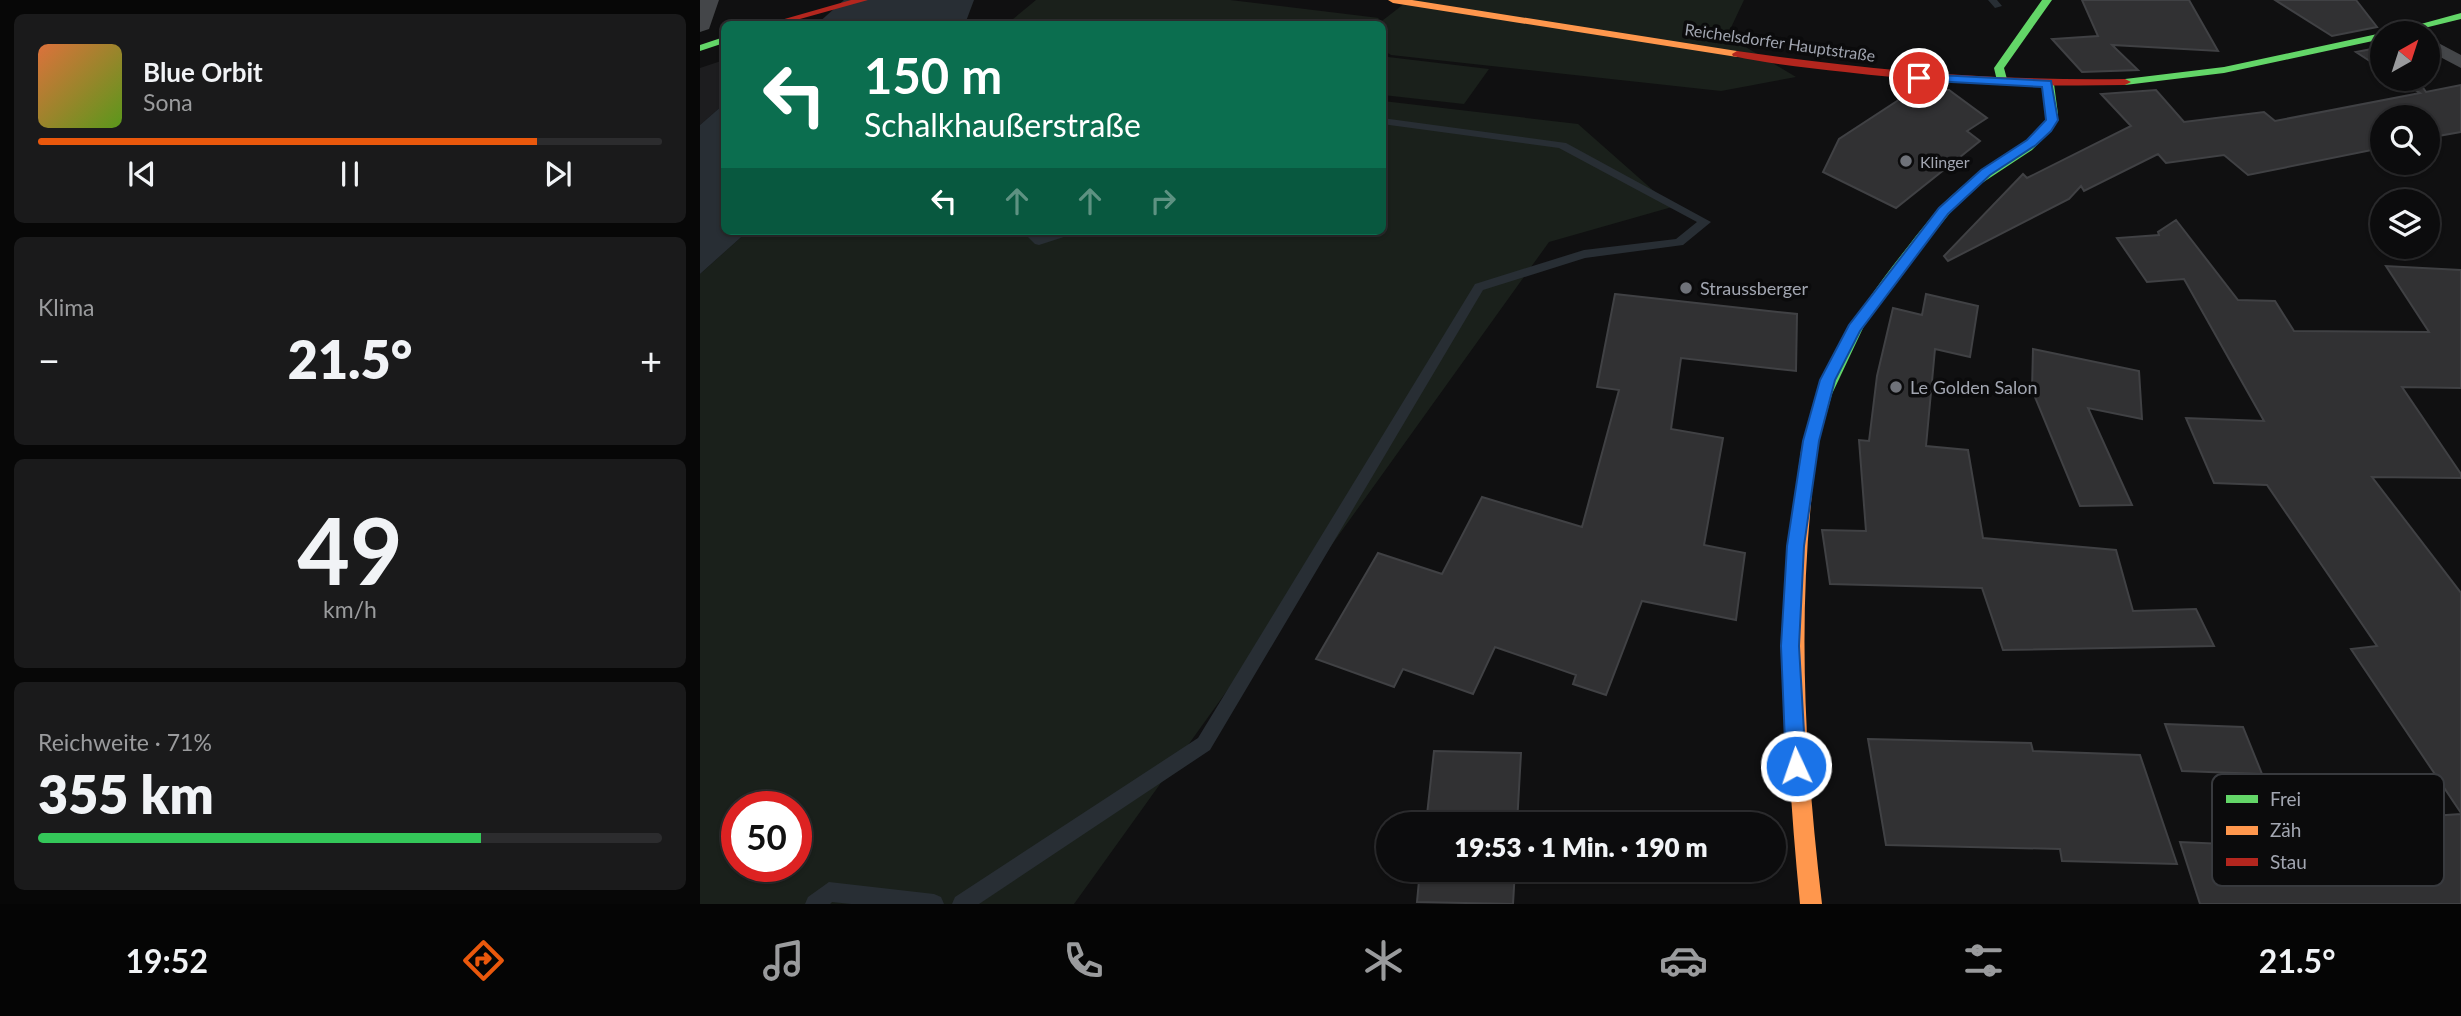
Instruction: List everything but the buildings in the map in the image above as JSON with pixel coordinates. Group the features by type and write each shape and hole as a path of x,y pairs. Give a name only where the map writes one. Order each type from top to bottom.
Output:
{"main road":[{"path":"783,21 863,0"},
{"name":"Reichelsdorfer Hauptstraße","path":"1394,0 1832,69 2002,83 2124,82 2205,73 2370,39"},
{"path":"2002,83 1999,68 2047,0"},
{"path":"2440,22 2461,16"},
{"path":"700,48 721,41"},
{"path":"1811,904 1797,790 1790,646 1795,546 1811,441 1828,380 1854,329 1943,211 1986,172 2031,143 2047,129 2053,112 2048,84"}],"street":[{"path":"700,24 707,0"}],"lane":[{"path":"2440,50 2461,63"}],"shaded area":[{"path":"844,0 974,0 966,21 820,21"},
{"path":"1036,0 1230,0 1379,18 1376,21 1011,21"},
{"path":"1409,0 1744,0 1727,36 1796,77 1721,91 1391,55 1386,52 1386,21 1382,21"},
{"path":"1386,55 1489,69 1464,104 1386,95"},
{"path":"721,61 721,107 700,125 700,68"},
{"path":"1386,101 1578,124 1672,207 1549,242 1074,904 700,904 700,274 744,235 1386,235"},
{"path":"721,107 721,235 744,235 700,274 700,125"}],"waterway":[{"path":"1992,0 1998,6"},
{"path":"962,904 1204,744 1479,287 1584,254 1679,242 1705,222 1562,145 1386,122"},
{"path":"1032,235 1039,241 1057,235"},
{"path":"815,904 829,892 934,904"}],"traffic: fast":[{"path":"2002,83 1999,68 2047,0"},
{"path":"2440,21 2461,16"},
{"path":"2125,82 2224,70 2370,39"},
{"path":"700,48 721,41"},
{"path":"1809,451 1824,394 1859,323 1890,278 1949,205 1975,182 2028,147 2046,130 2052,114 2048,84"}],"traffic: slow":[{"path":"1393,0 1737,54"},
{"path":"1809,451 1796,565 1794,678 1800,790 1811,904"}],"traffic: jam":[{"path":"783,21 863,0"},
{"path":"1737,54 1834,68 1979,81 2125,82"}],"place":[{"name":"Klinger","path":"1906,161"},
{"name":"Straussberger","path":"1686,288"},
{"name":"Le Golden Salon","path":"1896,387"}],"route":[{"path":"1796,766 1790,646 1795,546 1811,441 1828,380 1854,329 1943,211 1986,172 2031,143 2047,129 2052,120 2048,84 1919,78"}]}
